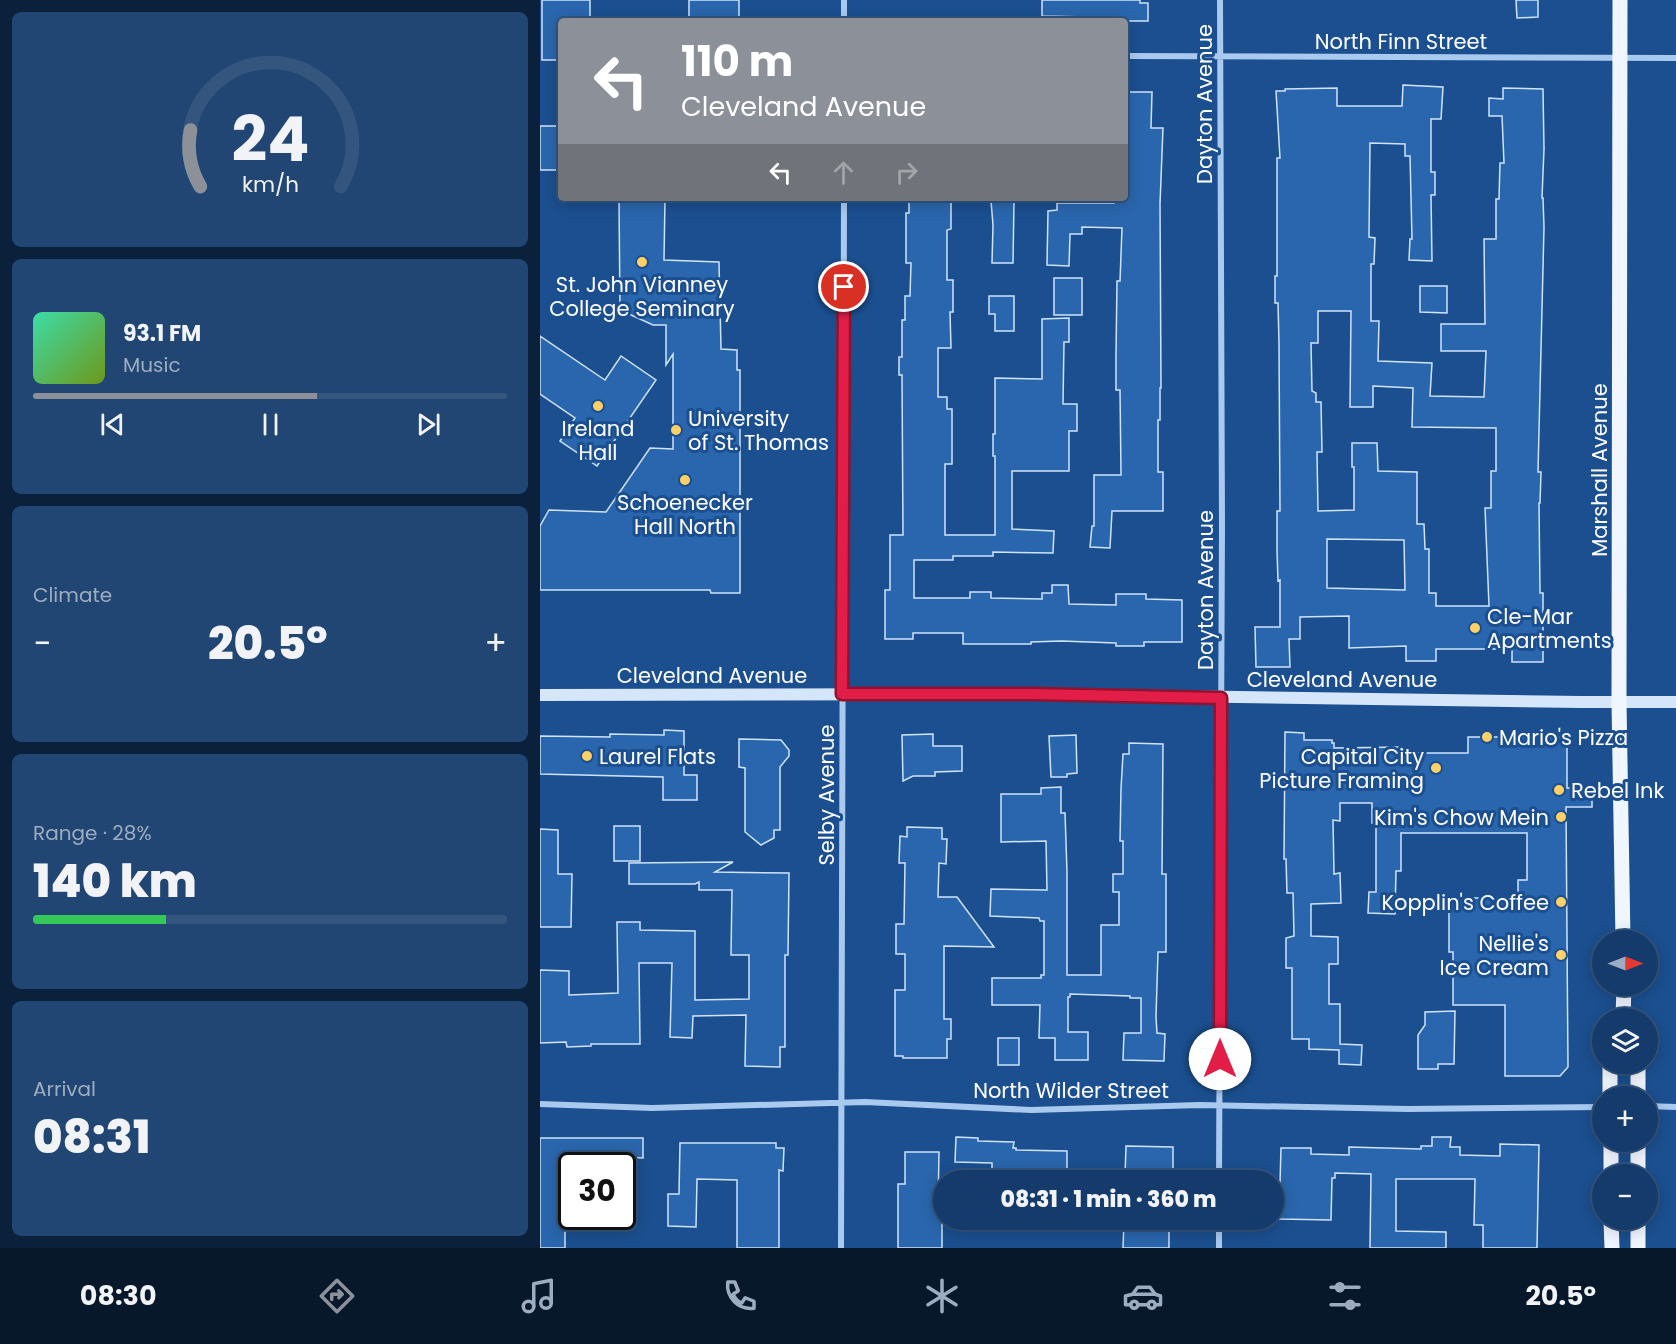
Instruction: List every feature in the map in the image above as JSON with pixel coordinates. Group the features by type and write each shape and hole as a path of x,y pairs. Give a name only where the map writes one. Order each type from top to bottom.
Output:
{"main road":[{"name":"Marshall Avenue","path":"1620,0 1619,702 1623,930"},
{"path":"1611,1230 1612,1248"},
{"path":"1638,1230 1638,1248"}],"street":[{"path":"843,0 844,18"},
{"name":"Dayton Avenue","path":"1219,1170 1220,0"},
{"name":"North Finn Street","path":"1128,56 1676,58"},
{"name":"Selby Avenue","path":"841,1248 844,201"},
{"name":"Cleveland Avenue","path":"540,695 1021,694 1676,702"},
{"name":"North Wilder Street","path":"540,1104 652,1108 842,1102 1031,1110 1220,1105 1408,1109 1592,1107"},
{"path":"1658,1106 1676,1107"},
{"path":"1219,1230 1219,1248"}],"building":[{"path":"542,0 590,0 590,18 558,18 558,60 542,60"},
{"path":"689,0 739,0 739,18 689,18"},
{"path":"1042,0 1140,0 1140,3 1148,3 1148,21 1128,21 1128,18 1042,16"},
{"path":"1516,0 1538,0 1538,17 1517,18"},
{"path":"1403,85 1443,87 1441,119 1431,119 1431,172 1435,172 1435,195 1431,195 1432,261 1409,260 1410,239 1412,239 1410,156 1405,156 1405,144 1370,143 1369,237 1375,238 1374,264 1371,264 1371,321 1379,321 1378,361 1432,363 1430,396 1484,397 1486,351 1441,351 1441,324 1485,324 1484,239 1496,239 1496,199 1499,199 1500,163 1504,163 1502,116 1489,116 1489,98 1503,99 1503,88 1543,89 1544,227 1538,472 1541,472 1539,503 1543,662 1512,662 1512,649 1436,649 1436,661 1406,661 1406,646 1349,648 1349,616 1300,617 1300,639 1289,639 1290,667 1256,667 1255,627 1280,627 1280,580 1278,581 1277,550 1277,511 1280,511 1279,343 1275,276 1277,276 1277,158 1280,158 1276,91 1337,88 1337,106 1402,106","holes":["1318,311 1351,311 1350,407 1373,407 1373,386 1413,388 1412,427 1496,428 1496,471 1491,471 1491,508 1485,508 1489,606 1436,606 1436,593 1429,593 1429,549 1425,549 1424,524 1417,524 1417,472 1378,471 1377,443 1352,443 1354,510 1318,511 1317,452 1322,452 1321,402 1316,402 1316,393 1312,391 1311,343 1318,343","1327,539 1404,540 1405,590 1327,588"]},
{"path":"1128,92 1152,92 1151,128 1163,128 1160,204 1161,388 1160,420 1158,420 1158,472 1163,472 1163,511 1112,511 1110,548 1090,547 1092,526 1094,526 1094,475 1121,475 1120,390 1116,390 1116,355 1117,281 1120,281 1122,228 1082,227 1082,234 1070,234 1069,266 1047,265 1048,211 1057,210 1057,203 1114,203 1114,201 1128,201"},
{"path":"540,126 558,126 558,170 540,170"},
{"name":"Schoenecker Hall North","path":"619,201 665,201 664,260 719,262 721,349 737,350 737,370 740,370 740,593 711,593 710,590 540,590 540,526 549,510 606,512 650,448 673,449 673,354 666,365 666,325 653,325 620,310"},
{"path":"951,201 951,229 947,230 947,280 953,280 953,312 950,312 951,348 938,348 938,397 947,397 947,409 952,409 952,464 945,464 945,535 995,535 993,434 995,434 995,378 1042,379 1042,319 1069,318 1069,342 1064,342 1063,404 1077,404 1077,431 1069,431 1069,471 1012,471 1012,529 1054,531 1053,553 993,552 993,556 953,556 953,560 914,560 914,598 970,598 970,592 991,592 991,598 1042,599 1042,593 1052,593 1052,585 1068,585 1069,604 1116,605 1116,594 1146,594 1146,599 1182,600 1182,642 1144,642 1144,646 1061,641 1031,642 1031,644 963,644 963,633 913,633 913,639 885,639 885,590 890,590 890,535 903,535 902,375 899,375 899,357 902,357 902,320 905,320 905,296 910,296 911,263 906,263 906,213 909,213 909,202"},
{"path":"991,201 1014,201 1013,263 992,263"},
{"path":"1054,278 1082,278 1082,315 1054,315"},
{"path":"1420,286 1447,286 1447,313 1420,312"},
{"path":"989,296 1014,296 1014,331 995,331 995,314 989,314"},
{"name":"Ireland Hall","path":"540,336 605,380 621,356 656,380 597,466 560,441 575,418 540,394"},
{"path":"664,730 684,731 684,775 697,775 697,800 663,800 663,777 540,774 540,736 664,735"},
{"path":"1285,732 1304,733 1304,740 1332,740 1334,748 1401,747 1401,753 1468,753 1468,737 1567,737 1567,788 1592,788 1592,807 1566,807 1568,1067 1560,1076 1505,1076 1505,1005 1453,1005 1453,952 1449,952 1449,898 1518,898 1518,880 1527,880 1527,833 1401,833 1401,871 1396,871 1395,914 1368,913 1369,892 1376,892 1376,823 1372,823 1372,803 1340,803 1340,821 1333,820 1334,874 1340,873 1341,903 1311,904 1311,936 1338,937 1338,964 1329,964 1329,1004 1340,1004 1340,1044 1362,1045 1361,1065 1339,1064 1339,1050 1309,1049 1309,1039 1292,1039 1292,968 1286,968 1286,938 1294,936 1293,893 1287,893 1286,859 1284,859"},
{"path":"933,734 933,746 962,746 962,771 935,772 935,776 913,776 903,781 902,735"},
{"path":"1076,735 1077,773 1067,774 1067,777 1051,777 1049,736"},
{"path":"739,739 781,740 789,750 789,756 780,767 780,830 774,830 774,838 761,845 745,832 745,768 739,767"},
{"path":"1129,743 1163,744 1162,874 1166,874 1166,952 1158,952 1156,1017 1157,1033 1165,1034 1164,1061 1123,1060 1124,1033 1141,1033 1141,998 1070,994 1068,997 1068,1032 1088,1032 1088,1060 1055,1060 1055,1038 1039,1038 1040,1005 992,1005 992,978 1041,978 1041,975 1044,975 1044,921 1040,921 1039,918 990,916 991,889 1047,890 1046,841 1001,842 1001,794 1041,794 1041,788 1061,787 1061,813 1065,813 1067,872 1067,975 1101,975 1101,925 1119,925 1119,892 1113,892 1113,874 1123,874 1123,841 1120,841 1121,789 1123,754 1129,754"},
{"path":"614,826 640,826 640,861 614,861"},
{"path":"907,827 942,828 942,839 947,839 946,864 939,863 938,897 957,897 994,947 944,946 944,1019 951,1019 951,1039 947,1039 947,1058 895,1056 895,990 905,990 905,954 896,954 896,924 904,924 905,863 899,863 900,836 907,837"},
{"path":"540,829 558,830 558,874 572,874 571,927 540,927"},
{"path":"733,862 715,872 789,873 788,955 785,955 785,1047 780,1047 780,1067 745,1066 746,1015 693,1016 692,1038 670,1037 672,963 639,963 640,1044 591,1044 591,1046 567,1047 566,1042 540,1043 540,970 569,971 569,995 618,993 617,922 640,922 640,930 695,931 695,1000 749,999 749,955 731,955 732,890 699,890 699,882 695,884 629,884 629,863"},
{"path":"1455,1011 1454,1064 1438,1064 1438,1069 1418,1069 1418,1035 1425,1025 1425,1012"},
{"path":"998,1038 1019,1038 1019,1065 998,1065"},
{"path":"956,1137 978,1138 978,1141 1014,1142 1013,1148 1016,1150 1067,1151 1067,1170 992,1170 992,1163 955,1162"},
{"path":"1432,1137 1451,1137 1450,1147 1460,1147 1460,1155 1500,1156 1500,1144 1539,1145 1537,1248 1483,1248 1483,1225 1474,1225 1475,1179 1396,1179 1396,1231 1446,1232 1446,1248 1370,1248 1371,1174 1335,1173 1335,1178 1332,1178 1331,1220 1284,1219 1284,1170 1280,1170 1281,1148 1311,1148 1311,1154 1349,1155 1349,1147 1421,1149 1421,1146 1432,1146"},
{"path":"540,1138 643,1138 643,1158 636,1158 636,1152 558,1152 558,1230 565,1230 565,1248 540,1248"},
{"path":"680,1143 776,1143 776,1148 784,1148 783,1171 779,1170 779,1248 737,1248 737,1180 697,1179 696,1227 668,1226 668,1194 679,1194"},
{"path":"1126,1146 1173,1147 1173,1170 1125,1170"},
{"path":"905,1152 939,1152 939,1170 933,1170 933,1230 942,1230 942,1248 898,1248 898,1184 905,1184"},
{"path":"1124,1230 1169,1230 1169,1248 1123,1248"}],"place":[{"name":"St. John Vianney College Seminary","path":"642,262"},
{"name":"Ireland Hall","path":"598,406"},
{"name":"University of St. Thomas","path":"676,430"},
{"name":"Schoenecker Hall North","path":"685,480"},
{"name":"Cle-Mar Apartments","path":"1475,628"},
{"name":"Mario's Pizza","path":"1487,737"},
{"name":"Laurel Flats","path":"587,756"},
{"name":"Capital City Picture Framing","path":"1436,768"},
{"name":"Rebel Ink","path":"1559,790"},
{"name":"Kim's Chow Mein","path":"1561,817"},
{"name":"Kopplin's Coffee","path":"1561,902"},
{"name":"Nellie's Ice Cream","path":"1561,955"}],"route":[{"path":"844,287 842,694 1032,694 1221,698 1220,1059"}]}
